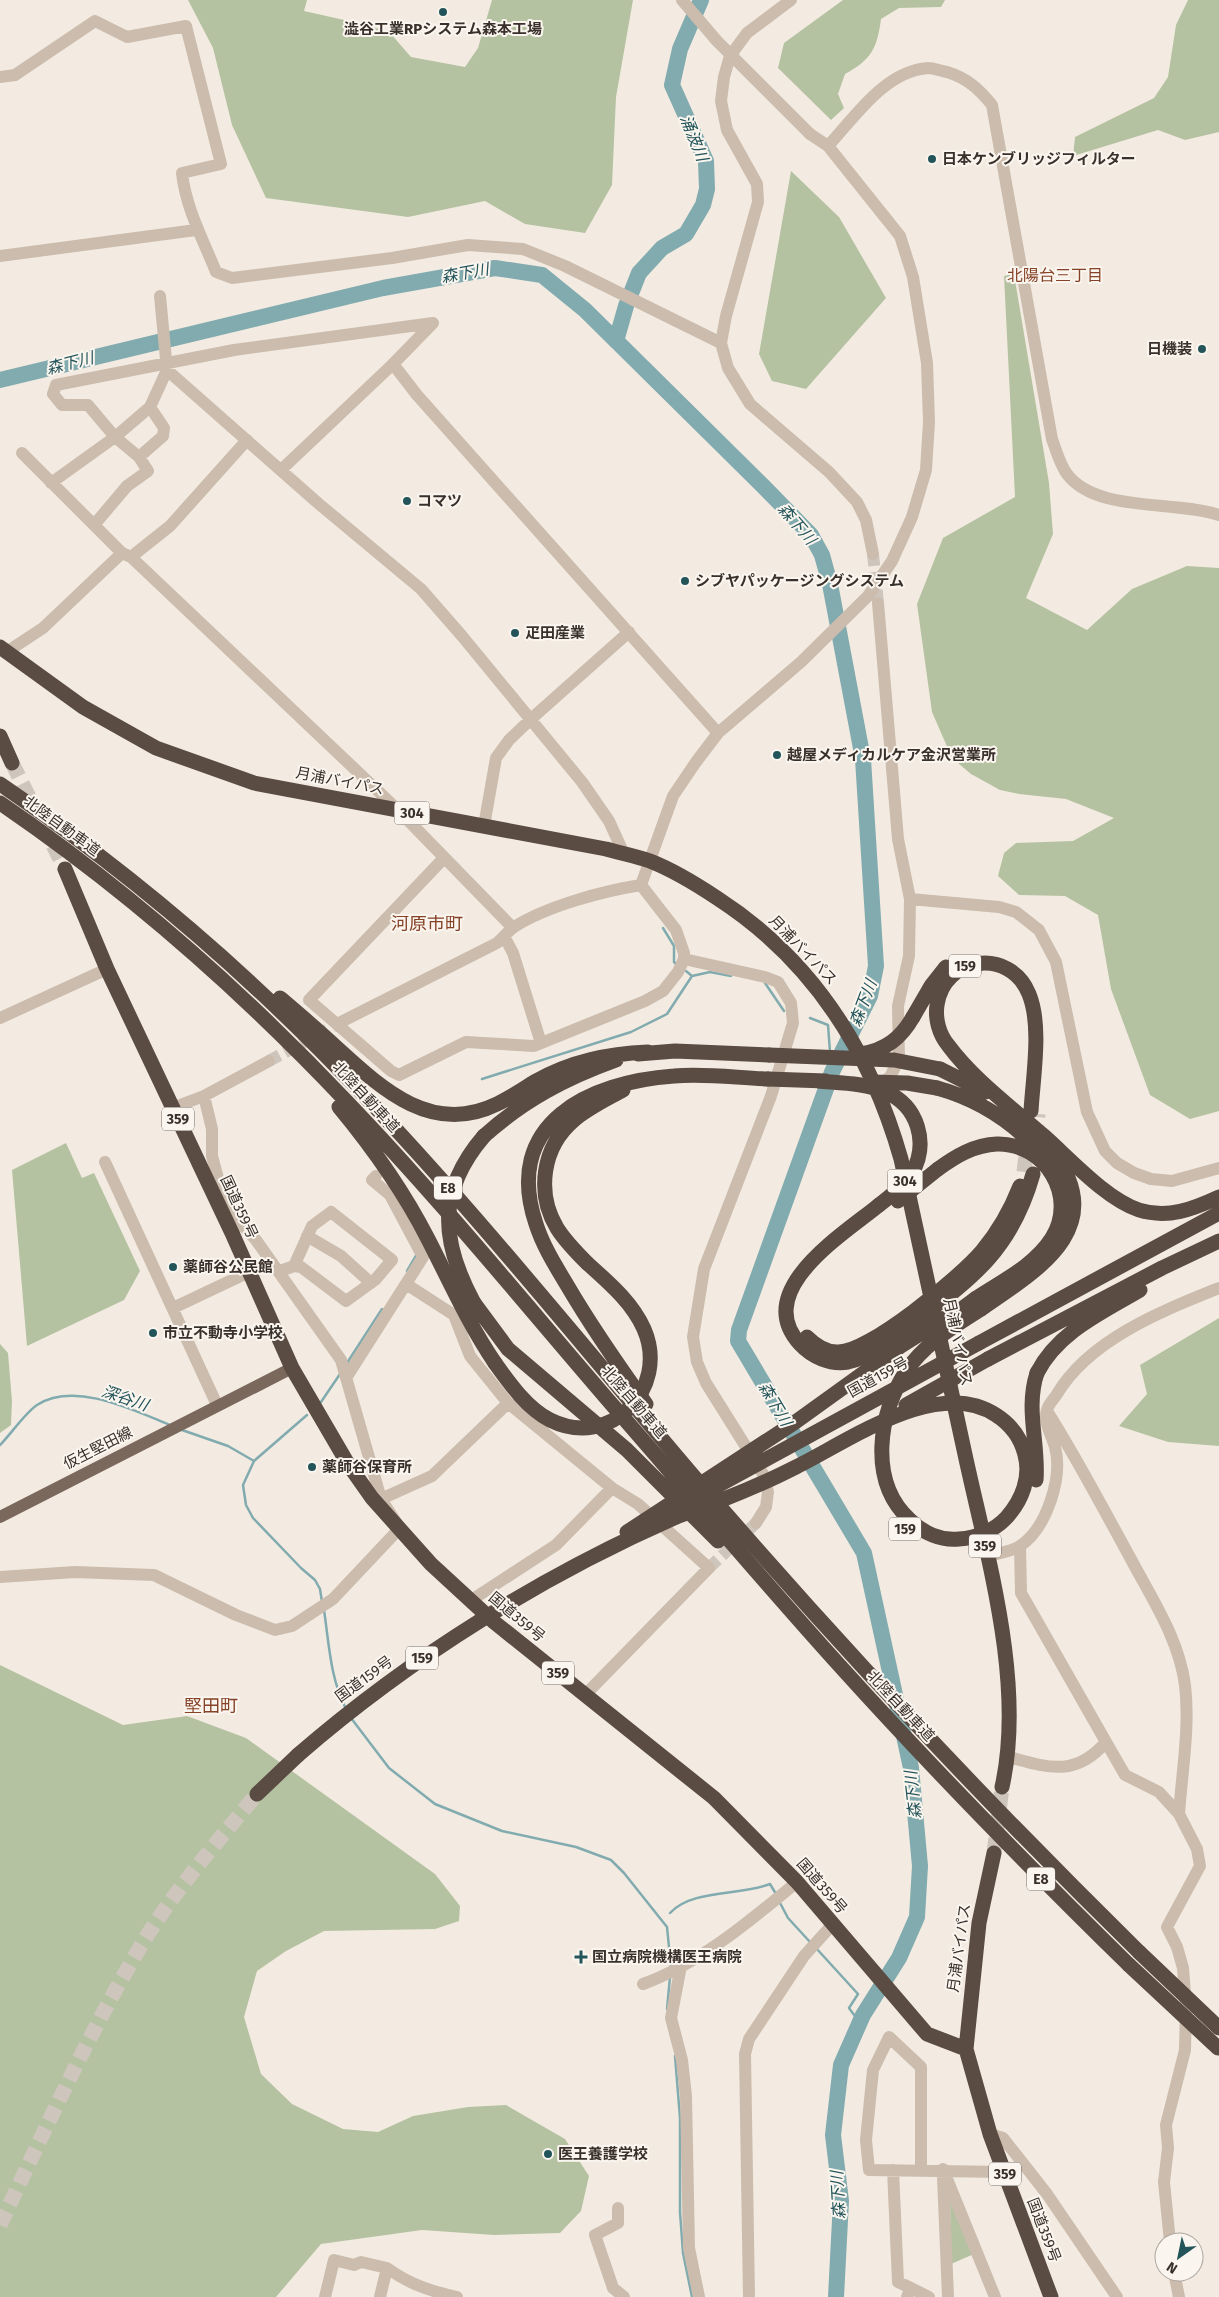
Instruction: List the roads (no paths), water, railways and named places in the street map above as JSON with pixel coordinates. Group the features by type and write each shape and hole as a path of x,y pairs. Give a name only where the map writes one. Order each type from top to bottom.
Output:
{"highway":[{"name":"月浦バイパス","path":"4,649 83,707 156,748 254,783 606,849 650,861 703,889 733,908 761,930 816,985 836,1013 868,1069 890,1123 901,1159 988,1556 1004,1652 1010,1700 1009,1757 1002,1787"},
{"path":"0,736 12,763"},
{"name":"北陸自動車道","path":"0,784 79,840 177,917 305,1035 431,1168 844,1647 967,1780 1139,1952 1219,2028"},
{"name":"北陸自動車道","path":"0,803 69,852 173,935 291,1044 416,1176 840,1666 955,1790 1129,1965 1218,2049"},
{"name":"国道359号","path":"65,869 108,969 172,1108 235,1225 249,1272 292,1368 348,1464 372,1498 431,1564 494,1622 714,1798 797,1882 927,2034 966,2049 990,2134 1051,2297"},
{"path":"177,917 264,985 375,1082 403,1101 430,1111 457,1114 482,1110 550,1074 581,1061 614,1054 648,1052 894,1060 940,1069 1030,1114 1042,1012 1035,987 1021,966 994,953 975,952 957,959 937,977 913,1017 895,1041 878,1050 818,1057"},
{"path":"173,935 279,1039 368,1143 405,1197 428,1239 464,1315 495,1363 530,1405 540,1414 563,1425 587,1428 599,1426 620,1417 628,1410 642,1393 649,1374 648,1340 631,1307 566,1240 550,1214 544,1186 546,1162 556,1140 573,1120 617,1094 647,1080"},
{"name":"159","path":"1219,1197 1177,1213 1157,1214 1137,1209 1104,1188 1030,1114 964,1063 946,1043 941,1034 936,1013 939,994 948,979 961,967 970,964 992,962 1014,974 1028,992 1035,1026 1030,1114 1048,1146 1063,1166 1072,1188 1072,1211 1067,1234 1056,1252 1040,1268 926,1336 904,1358 888,1384 877,1412 872,1440 876,1478 882,1499 908,1532 932,1545 944,1548 967,1549 980,1546 1002,1535 1021,1517 1028,1506 1035,1482 1036,1457 1031,1403 1037,1374 1051,1350 1070,1332 1219,1242"},
{"path":"648,1052 615,1060 560,1082 526,1102 484,1136 461,1168 455,1181 448,1223 452,1251 461,1277 474,1303 508,1349 627,1450 840,1666"},
{"path":"823,1623 708,1485 643,1400 574,1296 550,1256 536,1224 529,1194 529,1179 535,1150 548,1126 568,1108 590,1094 647,1080 676,1076 907,1083 937,1088 973,1101 1013,1127 1044,1157 1056,1177 1060,1190"},
{"path":"818,1081 864,1086 885,1092 902,1102 914,1117 920,1135 920,1150 916,1164 907,1180 881,1209"},
{"path":"986,1093 1048,1146"},
{"name":"159","path":"676,1517 793,1469 870,1429 879,1425 887,1421 895,1417 909,1411 934,1404 958,1402 981,1407 1001,1418 1017,1436 1026,1457 1026,1480 1020,1497 1012,1512 994,1528 976,1537 956,1540 924,1531 906,1516 897,1506 886,1483 882,1459 883,1433 884,1426 885,1420 894,1394 907,1369 935,1340 1046,1246 1058,1225 1061,1212 1060,1190 1048,1167 1038,1158 1020,1148 1009,1145 986,1145 973,1148 938,1169 881,1209 824,1261 806,1280 797,1303 796,1312 800,1328 812,1342 820,1347 837,1352 846,1351 872,1341 932,1302"},
{"path":"932,1302 973,1277 995,1253 1018,1217 1029,1173"},
{"name":"国道159号","path":"257,1794 298,1754 336,1722 434,1650 592,1556 978,1343 1219,1213"},
{"name":"国道159号","path":"557,1577 676,1517 807,1457 988,1359 1219,1242"},
{"name":"159","path":"592,1556 778,1433 901,1346 978,1304"},
{"name":"月浦バイパス","path":"966,2049 979,1923 994,1853"}],"main road":[{"name":"仮生堅田線","path":"0,1517 292,1368"}],"street":[{"path":"642,885 674,796 718,732 873,600 912,516 926,470 929,422 927,363 913,277 900,236 828,146 810,134 718,41 682,0"},
{"path":"791,0 747,32 730,56 724,76 721,101 727,130 757,184 758,202 726,316 721,344 728,368 750,404 829,472 857,502 866,520 873,554"},
{"path":"0,77 15,76 95,21 127,37 186,26 221,164 182,173 196,230 202,236 216,272 232,278 392,258 468,245 523,248 617,291 721,344"},
{"path":"828,146 877,94 900,75 930,68 963,77 980,90 992,105 1052,439 1066,473 1077,486 1104,498 1203,509 1219,515"},
{"path":"0,256 196,230"},
{"path":"51,483 114,437 150,407 167,363 160,299"},
{"path":"94,525 127,486 148,471 140,457 114,437 88,405 78,403 62,405 56,400 53,394 56,385 287,342 433,323 393,364 282,469"},
{"path":"167,363 247,440 282,469 319,504 421,589 531,719 604,813 624,854"},
{"path":"393,364 417,395 718,732"},
{"path":"140,457 163,436 164,428 150,407"},
{"path":"4,649 44,628 127,555 170,526 247,440"},
{"path":"22,453 94,525 398,810 444,858 509,932 541,1043"},
{"path":"873,600 898,839 910,900 909,956 898,1006 899,1060 890,1077 876,1086"},
{"path":"484,826 496,758 510,740 531,719 629,632"},
{"path":"444,858 310,1000 391,1071 400,1075 466,1042 534,1046 645,1000 663,990 675,977 684,959 676,930 642,885"},
{"path":"337,1024 497,943 509,932 544,913 610,890 642,885"},
{"path":"910,900 999,907 1016,912 1039,930 1056,962 1092,1128 1105,1151 1117,1163 1134,1173 1151,1179 1172,1181 1196,1176 1219,1168"},
{"path":"684,959 765,977 778,982 791,1004 794,1023 771,1096 704,1269 693,1337 696,1362 706,1383 763,1474 768,1492 766,1507 756,1523"},
{"path":"0,1018 108,969"},
{"path":"172,1108 204,1096 269,1061"},
{"path":"0,1576 83,1572 154,1575 236,1615 275,1630 292,1626 330,1602 400,1528 381,1499 344,1371 280,1271 235,1225 219,1182 212,1156 212,1128 204,1096"},
{"path":"104,1162 217,1405"},
{"path":"344,1371 423,1257 390,1195 372,1180 376,1176"},
{"path":"280,1271 294,1266 301,1267 346,1301 370,1283 392,1260 331,1212 312,1226 294,1266"},
{"path":"307,1236 341,1256 370,1283"},
{"path":"173,1308 249,1272"},
{"path":"406,1284 454,1315 470,1356 508,1403 612,1488 638,1504 709,1568 585,1695"},
{"path":"988,1556 1020,1546 1037,1528 1050,1507 1057,1471 1055,1448 1048,1431 1047,1411 1062,1385 1080,1362 1156,1314 1219,1288"},
{"path":"381,1499 432,1476 508,1403"},
{"path":"1047,1411 1120,1539 1172,1637 1180,1658 1185,1685 1186,1739 1179,1814"},
{"path":"470,1600 556,1545 612,1488"},
{"path":"1020,1546 1021,1593 1125,1775 1159,1792 1179,1814 1198,1849 1200,1866 1166,1928 1177,1947 1183,1968 1186,2007 1185,2050 1166,2125 1168,2148 1164,2182 1169,2232"},
{"path":"1009,1757 1056,1768 1077,1766 1094,1756 1106,1742"},
{"path":"643,1984 729,1937 797,1882"},
{"path":"749,2297 745,2054 749,2039 804,1956 832,1925"},
{"path":"673,1969 671,2018 682,2060 686,2096 689,2248 699,2297"},
{"path":"921,2170 921,2068 889,2037 873,2070 866,2140 869,2170 921,2170 943,2169 1004,2172"},
{"path":"990,2134 1004,2138 1031,2173 1117,2297"},
{"path":"943,2169 948,2297"},
{"path":"943,2169 995,2297"},
{"path":"893,2170 898,2282 909,2293 929,2297"},
{"path":"618,2208 618,2223 595,2235 613,2288 624,2297"},
{"path":"325,2297 334,2260 354,2265 361,2262 387,2268 408,2282 433,2294 457,2297"},
{"path":"380,2297 387,2268"},
{"path":"1176,2282 1179,2297"}],"waterway":[{"name":"涌波川","path":"616,341 626,306 639,273 662,248 686,234 703,205 707,189 706,161 672,85 680,49 701,0"},
{"name":"森下川","path":"0,380 383,288 495,268 542,275 585,310 764,487 811,535 822,555 830,584 863,759 876,966 870,996 832,1072 739,1330 738,1341 864,1553 911,1768 920,1866 917,1917 899,1958 863,2015 841,2065 833,2135 841,2201 836,2297"},
{"path":"663,928 674,946 674,962 676,964"},
{"path":"686,971 692,976"},
{"path":"482,1079 631,1032 667,1014 692,976 710,972 731,976"},
{"path":"765,983 784,1011"},
{"path":"810,1018 828,1025 830,1052"},
{"name":"森下川","path":"831,1062 832,1072"},
{"path":"407,1271 417,1254"},
{"path":"347,1363 382,1309"},
{"path":"321,1402 340,1374"},
{"name":"深谷川","path":"0,1445 28,1413 37,1405 52,1398 69,1396 104,1400 170,1425"},
{"path":"307,1415 254,1461 243,1485 246,1505 253,1518 315,1580 320,1589 322,1602"},
{"name":"深谷川","path":"182,1430 228,1446 254,1461"},
{"path":"324,1610 333,1673 346,1709"},
{"path":"351,1718 389,1768 435,1804 502,1831 576,1847 611,1860 624,1873 667,1927 671,1967"},
{"path":"670,1913 679,1905 703,1896 758,1888 770,1884 776,1894"},
{"path":"779,1901 788,1918 810,1942"},
{"path":"816,1948 858,1994 849,2008 860,2023"},
{"path":"667,2009 670,1977"},
{"path":"675,2056 680,2118 680,2212 683,2253 692,2297"}],"tunnel":[{"path":"873,554 878,603"},
{"path":"12,763 65,869"},
{"path":"269,1061 337,1024"},
{"path":"1036,1140 1038,1114"},
{"path":"1024,1172 1028,1139"},
{"path":"709,1568 756,1523"},
{"path":"994,1853 1002,1787"},
{"path":"0,2225 85,2047 142,1944 182,1886 257,1794"}],"place":[{"name":"澁谷工業RPシステム森本工場","path":"443,12"},
{"name":"日本ケンブリッジフィルター","path":"932,159"},
{"name":"日機装","path":"1202,349"},
{"name":"コマツ","path":"407,501"},
{"name":"シブヤパッケージングシステム","path":"685,581"},
{"name":"疋田産業","path":"515,633"},
{"name":"越屋メディカルケア金沢営業所","path":"777,755"},
{"name":"薬師谷公民館","path":"173,1267"},
{"name":"市立不動寺小学校","path":"153,1333"},
{"name":"薬師谷保育所","path":"312,1467"},
{"name":"国立病院機構医王病院","path":"581,1957"},
{"name":"医王養護学校","path":"548,2154"}],"district":[{"name":"北陽台三丁目","path":"1055,275"},
{"name":"河原市町","path":"427,924"},
{"name":"堅田町","path":"211,1706"}]}
